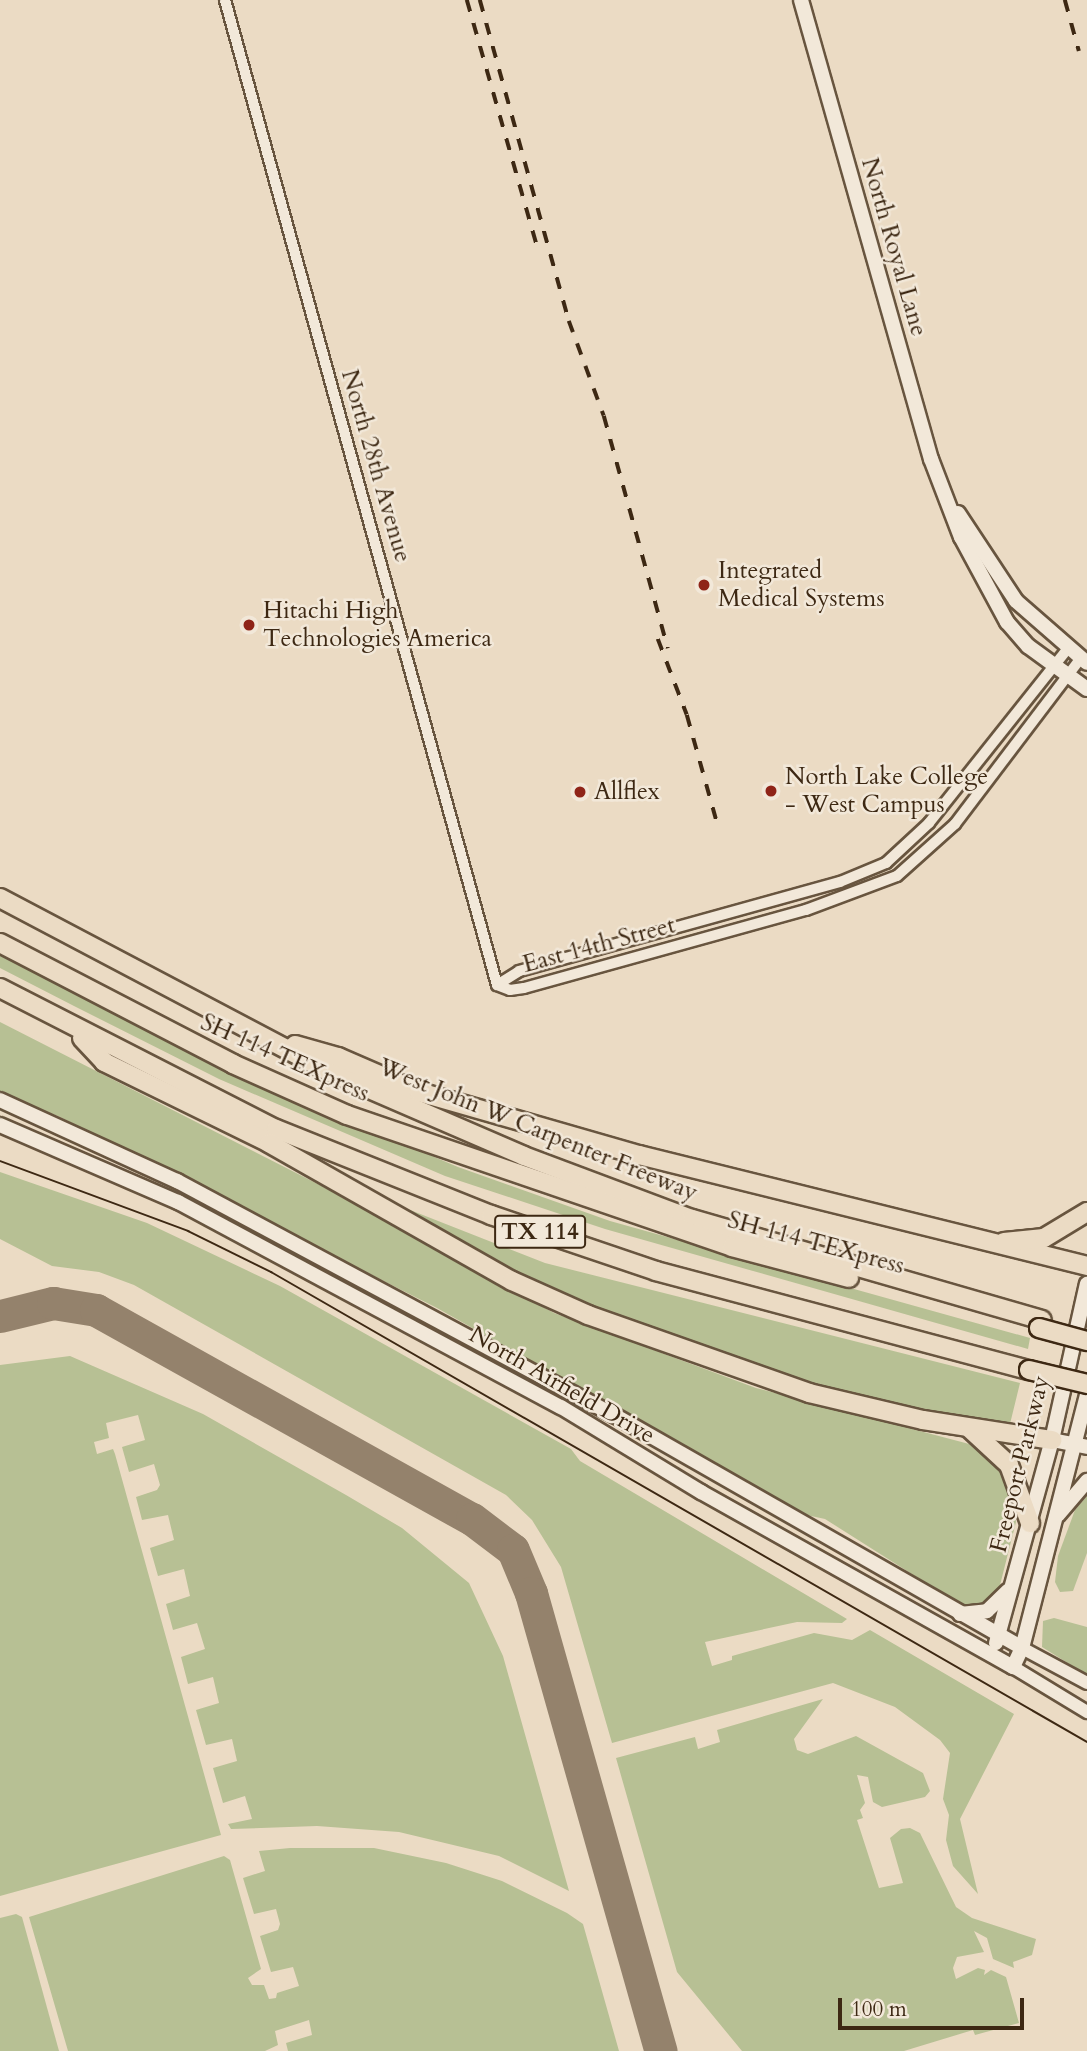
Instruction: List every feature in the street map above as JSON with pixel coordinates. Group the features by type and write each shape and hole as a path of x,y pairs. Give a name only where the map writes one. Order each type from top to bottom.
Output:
{"highway":[{"name":"West John W Carpenter Freeway","path":"0,898 330,1072 455,1127 656,1206 1040,1324 1087,1331"},
{"path":"0,930 52,963 62,976"},
{"name":"SH 114 TEXpress","path":"0,943 233,1064 347,1115 732,1247 1040,1324 1087,1340"},
{"name":"TX 114","path":"0,988 75,1030 276,1129 491,1215 656,1271 1087,1384"},
{"path":"75,1030 104,1062 269,1143 512,1281 588,1315 809,1393 970,1429 1052,1440"},
{"path":"258,1034 338,1057 441,1099 639,1155 1087,1266"},
{"path":"989,1243 1044,1238 1087,1212"},
{"path":"970,1429 1009,1465 1030,1523"}],"main road":[{"name":"North Royal Lane","path":"801,0 931,459 961,537 1007,622 1028,646 1087,689"},
{"name":"North Royal Lane","path":"950,504 1016,601 1084,661"},
{"name":"North Airfield Drive","path":"0,1100 201,1194 614,1415 1022,1648"},
{"name":"North Airfield Drive","path":"0,1125 202,1215 561,1407 701,1492 1013,1667"},
{"name":"Freeport Parkway","path":"992,1654 999,1637 1052,1440 1087,1284"},
{"name":"Freeport Parkway","path":"1013,1667 1022,1648 1055,1518 1080,1445 1087,1394"},
{"path":"1052,1440 1080,1445"},
{"path":"1055,1518 1087,1481"},
{"path":"960,1614 987,1611 1013,1584"}],"street":[{"name":"North 28th Avenue","path":"225,0 497,985"},
{"name":"East 14th Street","path":"497,985 520,971 840,881 886,863 929,823 1068,648"},
{"name":"East 14th Street","path":"497,985 510,990 524,988 806,910 897,876 955,824 1068,674 1084,661"},
{"name":"North Airfield Drive","path":"1022,1648 1087,1684"},
{"name":"North Airfield Drive","path":"1013,1667 1087,1712"}],"green space":[{"path":"0,949 286,1094 458,1167 610,1221 1030,1338 1028,1349 605,1229 445,1176 219,1079 74,1006 0,968"},
{"path":"0,1022 355,1203 554,1313 756,1388 973,1445 1000,1469 1013,1499 1016,1522 998,1593 991,1602 974,1609 956,1602 825,1519 802,1514 437,1308 58,1116 0,1094"},
{"path":"0,1172 147,1223 280,1286 571,1449 580,1461 847,1619 842,1623 797,1622 705,1642 712,1666 732,1660 732,1656 814,1633 852,1640 870,1630 1014,1714 960,1819 978,1894 953,1866 946,1840 949,1815 943,1799 950,1753 940,1740 895,1707 833,1683 612,1743 561,1567 532,1520 506,1495 134,1285 99,1272 52,1266 0,1239"},
{"path":"400,1206 545,1263 1020,1383 1009,1428 918,1413 823,1389 563,1299 397,1211"},
{"path":"70,1356 203,1414 346,1495 402,1528 469,1583 503,1656 569,1891 499,1856 399,1832 317,1826 231,1829 228,1824 252,1819 245,1796 223,1803 213,1768 237,1761 232,1739 206,1745 196,1710 219,1703 213,1677 188,1684 181,1657 205,1649 197,1623 173,1630 166,1604 190,1596 184,1569 158,1576 150,1548 174,1540 168,1515 142,1520 136,1497 157,1490 160,1485 154,1464 129,1472 122,1447 145,1440 138,1415 106,1423 109,1438 94,1442 97,1454 113,1449 115,1454 221,1835 0,1896 0,1365"},
{"path":"1087,1496 1087,1553 1073,1591 1060,1592 1055,1582 1058,1556 1075,1510"},
{"path":"1054,1618 1087,1627 1087,1675 1042,1647 1043,1621"},
{"path":"823,1699 794,1739 797,1750 808,1754 856,1736 923,1773 930,1791 925,1797 882,1807 873,1802 868,1777 857,1775 865,1803 860,1810 863,1818 857,1820 879,1888 903,1883 890,1838 901,1829 910,1828 920,1833 956,1907 972,1918 1036,1939 1032,1955 1013,1962 1014,1968 993,1959 987,1938 974,1931 984,1952 957,1957 953,1968 956,1979 978,1968 985,1970 984,1975 991,1970 1006,1977 1019,2023 975,2035 973,2030 904,2051 742,2051 677,1972 616,1758 695,1737 698,1749 720,1742 717,1730"},
{"path":"290,1848 374,1848 446,1863 502,1881 567,1913 583,1924 619,2051 288,2051 286,2043 312,2035 309,2020 275,2031 278,2045 265,2051 68,2051 29,1917 224,1856 230,1860 261,1969 248,1978 252,1985 264,1985 269,1999 276,1998 277,1993 299,1986 293,1967 271,1972 260,1936 278,1930 280,1924 276,1909 254,1914 243,1878 265,1871 259,1851"},
{"path":"16,1914 22,1917 59,2051 0,2051 0,1918"}],"taxiway":[{"path":"0,1316 53,1303 96,1310 472,1519 513,1550 531,1593 661,2051"}],"tram line":[{"path":"0,1161 188,1231 271,1272 1087,1742"}],"railway":[{"path":"467,0 537,246"},
{"path":"480,0 569,321 604,416 668,648"},
{"path":"1065,0 1079,51"},
{"path":"658,639 687,715 718,826"}],"place":[{"name":"Integrated Medical Systems","path":"704,585"},
{"name":"Hitachi High Technologies America","path":"249,625"},
{"name":"North Lake College - West Campus","path":"771,791"},
{"name":"Allflex","path":"580,792"}]}
